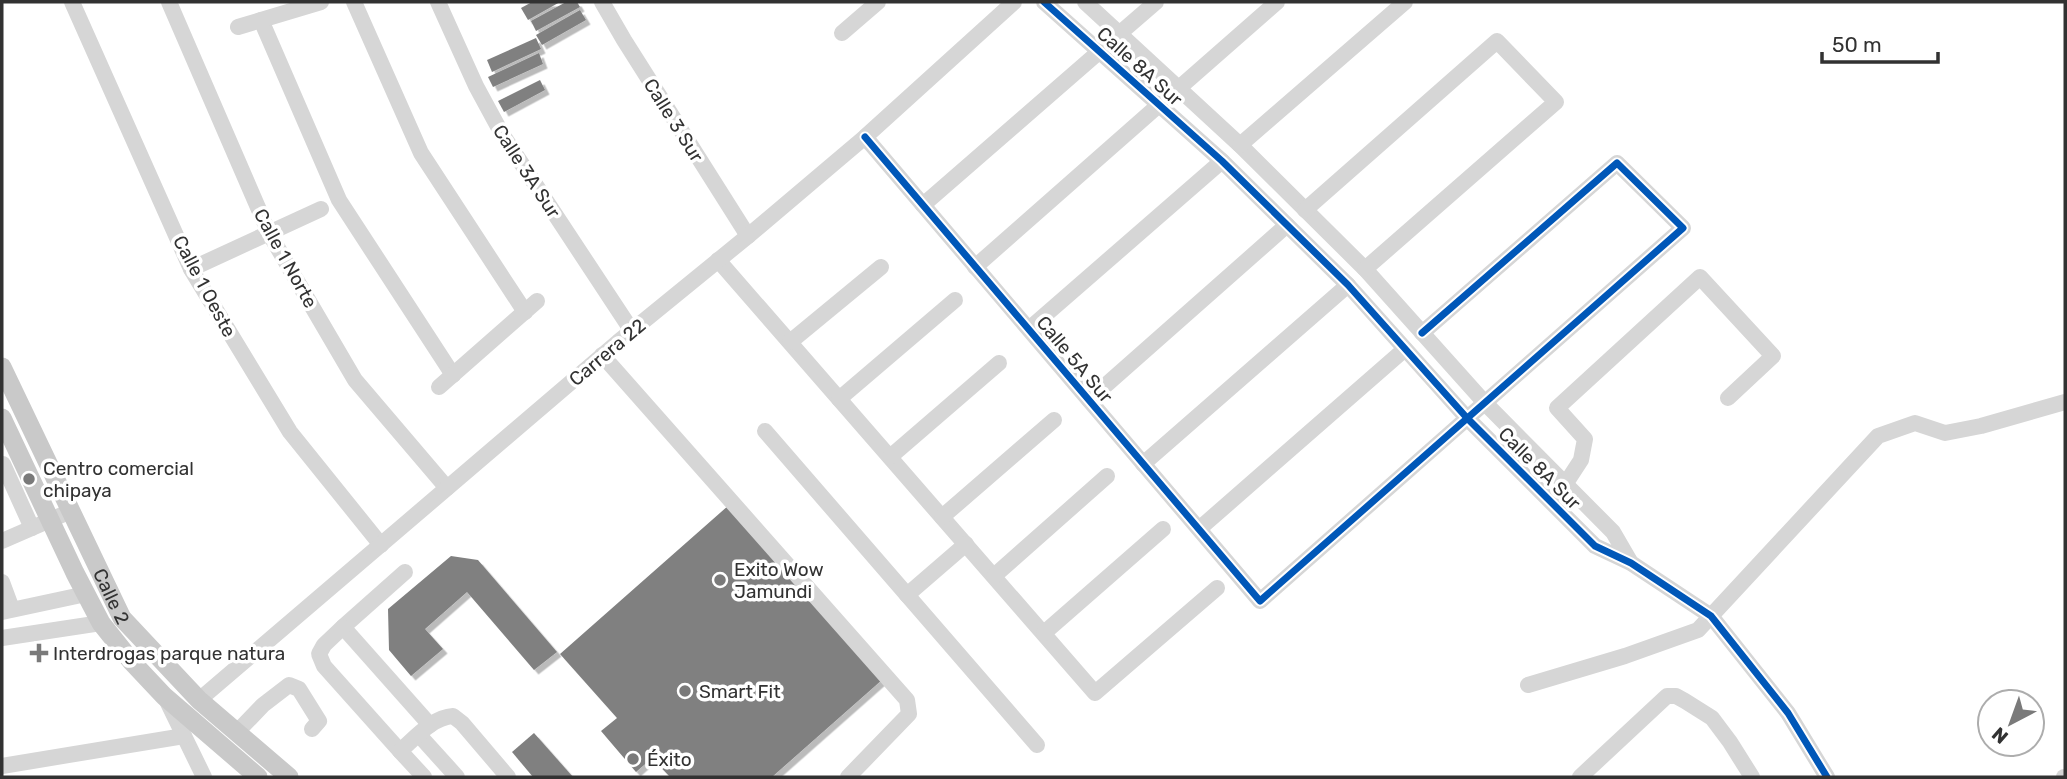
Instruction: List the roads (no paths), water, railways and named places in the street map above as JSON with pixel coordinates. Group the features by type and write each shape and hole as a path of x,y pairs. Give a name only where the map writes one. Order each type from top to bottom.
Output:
{"main road":[{"name":"Calle 2","path":"2,367 122,618 199,699 289,777"},
{"name":"Calle 2","path":"2,418 8,462 41,525 101,622 132,662 164,696 258,777"}],"street":[{"name":"Calle 1 Oeste","path":"72,2 191,268 290,432 381,545"},
{"name":"Calle 1 Norte","path":"169,2 269,233 355,380 447,488"},
{"path":"238,27 321,2"},
{"path":"354,2 421,153 531,306 439,387"},
{"name":"Calle 3A Sur","path":"438,2 476,86 502,134 632,331"},
{"name":"Calle 3 Sur","path":"602,2 748,236"},
{"path":"842,33 878,2"},
{"name":"Carrera 22","path":"199,699 602,355 865,137 1014,2"},
{"name":"Calle 8A Sur","path":"1044,2 1222,161 1348,285 1467,418 1595,546 1631,563 1711,616 1788,713 1827,777"},
{"name":"Calle 8A Sur","path":"1085,2 1240,145 1365,269 1485,403 1613,532 1631,563"},
{"path":"1119,34 1156,2"},
{"path":"1179,88 1277,2"},
{"path":"1240,145 1405,2"},
{"path":"261,20 339,200 453,375"},
{"path":"1305,209 1497,41 1556,102 1365,269"},
{"path":"923,205 1100,51"},
{"path":"975,267 1160,104"},
{"name":"Calle 5A Sur","path":"865,137 1260,601 1467,418"},
{"path":"1029,330 1222,161"},
{"path":"1422,333 1617,163 1683,228 1467,418"},
{"path":"191,268 321,209"},
{"path":"1089,400 1287,225"},
{"path":"718,260 1095,693 1217,588"},
{"path":"790,342 881,267"},
{"path":"1566,483 1581,460 1586,439 1557,408 1700,277 1773,356 1728,398"},
{"path":"1143,464 1348,285"},
{"path":"839,399 955,300"},
{"path":"1199,529 1405,349"},
{"path":"602,355 907,700 909,713 848,777"},
{"path":"890,457 999,363"},
{"path":"1528,685 1625,656 1698,630 1878,436 1915,423 1945,433 2065,402"},
{"path":"942,517 1054,420"},
{"path":"765,431 1037,745"},
{"path":"994,576 1107,477"},
{"path":"2,541 71,511"},
{"path":"1044,633 1163,529"},
{"path":"907,595 966,544"},
{"path":"405,572 324,645 319,654 324,666 424,777"},
{"path":"2,582 7,610 86,594"},
{"path":"2,638 101,622"},
{"path":"343,627 424,730 457,777"},
{"path":"237,732 263,705 289,685 299,689 319,721 312,729"},
{"path":"164,696 204,777"},
{"path":"1580,777 1667,696 1676,696 1712,718 1752,777"},
{"path":"400,751 424,730 447,716 453,716 509,777"},
{"path":"2,766 184,737"}],"place":[{"name":"Centro comercial chipaya","path":"29,479"},
{"name":"Exito Wow Jamundi","path":"720,580"},
{"name":"Interdrogas parque natura","path":"39,653"},
{"name":"Smart Fit","path":"685,691"},
{"name":"Éxito","path":"633,759"}]}
